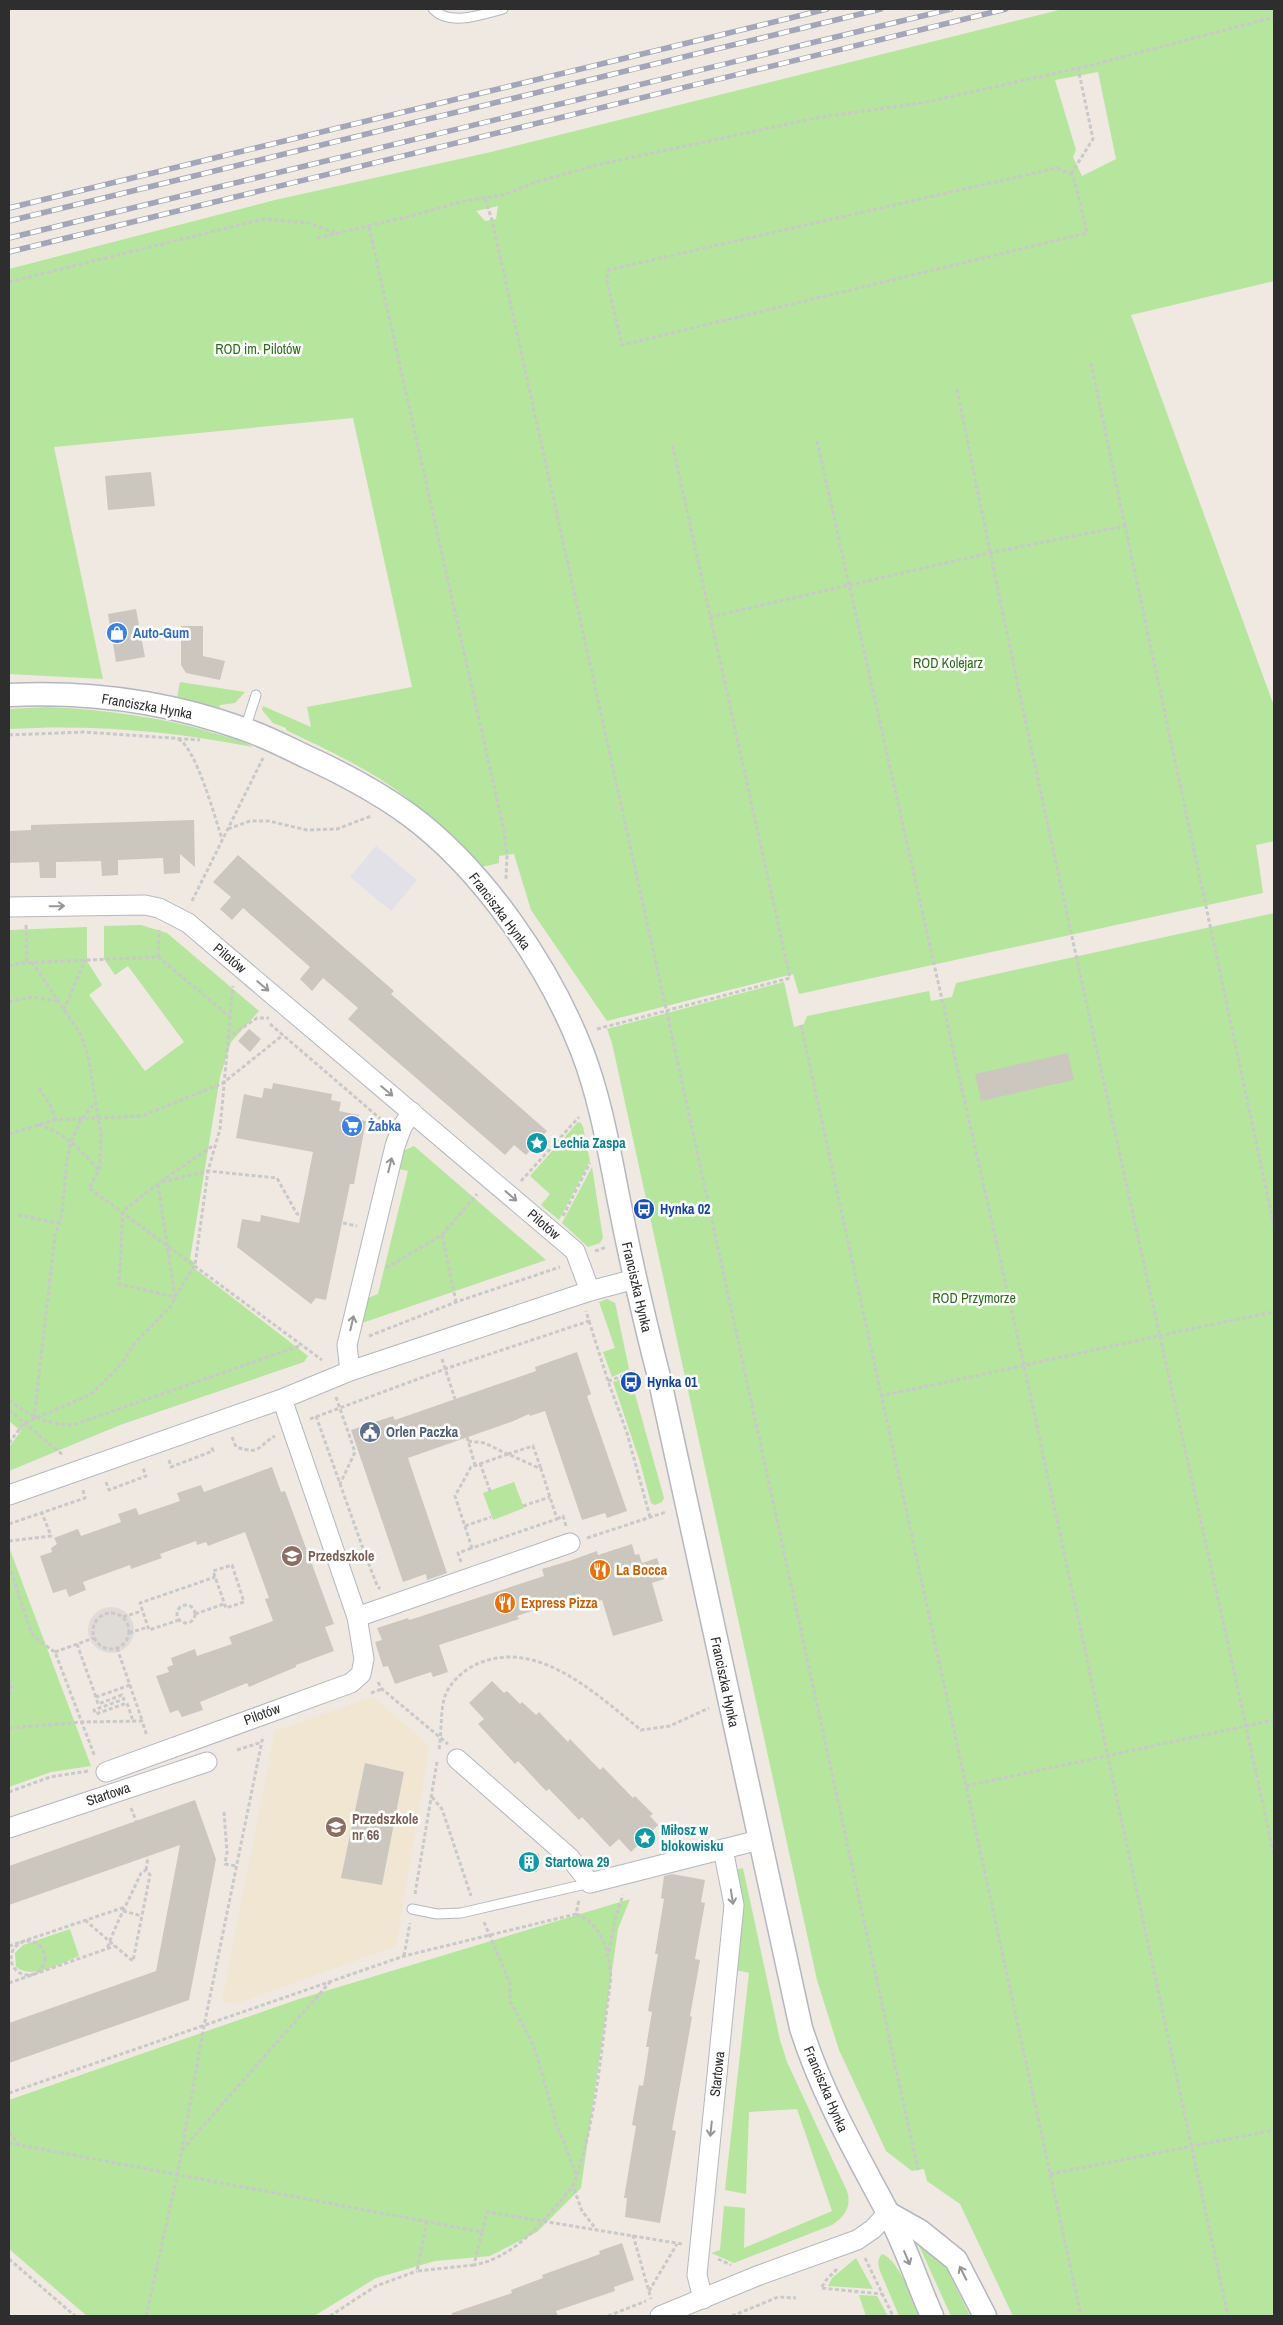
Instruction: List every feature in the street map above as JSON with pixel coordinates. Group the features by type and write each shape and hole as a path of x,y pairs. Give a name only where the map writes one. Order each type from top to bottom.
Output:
{"street":[{"name":"Franciszka Hynka","path":"9,695 47,693 120,699 191,712 245,729 325,765 370,789 410,816 462,862 502,911 535,958 574,1034 596,1094 635,1279 801,2028 811,2060 855,2153 888,2213 932,2316"},
{"name":"Pilotów","path":"17,907 144,905 159,908 188,923 575,1251 587,1299"},
{"path":"350,1371 347,1345 366,1263 395,1146 402,1127 412,1112"},
{"path":"9,1495 282,1399 350,1371 437,1343 587,1299 635,1279"},
{"name":"Pilotów","path":"98,1768 153,1754 351,1683 361,1674 364,1659 357,1617 282,1399"},
{"path":"357,1617 570,1543"},
{"path":"457,1759 570,1858 585,1889 759,1840"},
{"name":"Startowa","path":"9,1828 208,1762"},
{"name":"Startowa","path":"703,2299 696,2281 734,1905 723,1849"},
{"path":"660,2316 757,2276 857,2240 872,2229 888,2213 920,2231 956,2260 986,2316"}],"lane":[{"path":"433,9 443,15 454,18 503,9"},
{"path":"245,729 256,695"},
{"path":"412,1909 437,1914 462,1913 585,1889"}],"path":[{"path":"317,238 369,227 464,201 485,199 597,165 816,118 927,102 1078,68 1274,17"},
{"path":"1071,174 1094,139 1078,68"},
{"path":"1057,168 1071,174 1076,182 1087,234 622,345 607,281 608,270 1057,168"},
{"path":"485,199 496,239 666,1010 918,2170"},
{"path":"9,282 263,218 309,224 338,234"},
{"path":"369,227 504,831 507,855"},
{"path":"1092,363 1274,1226"},
{"path":"957,389 989,552 1274,1856"},
{"path":"817,440 1024,1366 1228,2316"},
{"path":"574,1034 790,978 672,443"},
{"path":"710,616 989,552 1125,526"},
{"path":"9,735 84,732 208,741"},
{"path":"176,738 182,741 194,761 222,839"},
{"path":"192,901 264,755 255,753"},
{"path":"227,830 250,821 269,821 307,830 337,829 377,814"},
{"path":"17,907 27,962"},
{"path":"9,966 27,962 158,957 229,1016"},
{"path":"63,1010 85,960"},
{"path":"32,962 81,1035 86,1048 97,1102 101,1135 99,1170 89,1188 322,1360"},
{"path":"9,1442 24,1423 90,1395 124,1360 134,1344 166,1314 194,1265 208,1170 220,1128 229,1016 236,964"},
{"path":"9,1002 32,997 58,1001"},
{"path":"227,1038 257,1018 274,1019"},
{"path":"270,1024 385,1123"},
{"path":"801,1025 1081,2316"},
{"path":"9,1134 56,1120 142,1116 223,1084 283,1035"},
{"path":"39,1088 56,1120"},
{"path":"34,1418 54,1248 58,1223 62,1214 67,1159 71,1142 81,1119 97,1102"},
{"path":"510,1195 585,1111"},
{"path":"36,1125 52,1130 71,1142 99,1170"},
{"path":"175,1296 119,1284 123,1212 159,1183 214,1144"},
{"path":"559,1225 594,1154"},
{"path":"159,1183 208,1170 277,1178 297,1214 301,1214"},
{"path":"366,1263 387,1268 442,1235 490,1178"},
{"path":"159,1183 175,1296"},
{"path":"18,1215 58,1223"},
{"path":"342,1223 361,1227"},
{"path":"442,1235 456,1302"},
{"path":"318,1364 328,1353 347,1345 456,1302 579,1261"},
{"path":"587,1299 589,1321 627,1433 650,1517"},
{"path":"880,1396 1274,1312"},
{"path":"229,1430 236,1448 250,1452 262,1448 268,1439 316,1416 445,1369 589,1321"},
{"path":"437,1343 455,1399"},
{"path":"9,1400 34,1418 58,1424 73,1425 90,1421 302,1345"},
{"path":"608,1381 636,1372"},
{"path":"340,1408 355,1452 340,1484"},
{"path":"9,1410 63,1455"},
{"path":"316,1416 377,1585 394,1604"},
{"path":"167,1453 171,1467 213,1451 208,1437"},
{"path":"475,1465 467,1439 485,1443 541,1469"},
{"path":"533,1446 556,1519 472,1548 455,1496 471,1467 508,1454 533,1446"},
{"path":"54,1458 72,1452"},
{"path":"104,1476 109,1490 146,1476 141,1462"},
{"path":"480,1463 490,1491"},
{"path":"9,1524 85,1498 81,1484"},
{"path":"523,1506 550,1497"},
{"path":"570,1543 686,1506"},
{"path":"9,1541 51,1536 42,1513"},
{"path":"465,1526 492,1517"},
{"path":"232,1565 244,1602 226,1608 224,1604 213,1571 232,1565"},
{"path":"9,1566 31,1632 38,1640 55,1652 98,1768 50,1777 9,1792"},
{"path":"178,1620 149,1630 140,1603 215,1577"},
{"path":"195,1614 190,1605 180,1606 176,1615 182,1623 191,1622 195,1614 224,1604"},
{"path":"142,1611 123,1617 111,1613 100,1616 93,1626 94,1638 103,1648 117,1648 129,1633 148,1626"},
{"path":"123,1617 129,1633"},
{"path":"55,1652 94,1638"},
{"path":"77,1644 98,1704 122,1695 124,1700 94,1710 96,1714 126,1703 133,1721"},
{"path":"117,1648 153,1754"},
{"path":"404,1956 432,1797 445,1695 454,1682 469,1668 493,1657 517,1656 563,1671 641,1730 670,1726 714,1706"},
{"path":"9,1679 12,1686 9,1694"},
{"path":"96,1697 130,1685"},
{"path":"364,1696 381,1688 451,1747 457,1759"},
{"path":"966,1786 1274,1720"},
{"path":"9,1728 82,1722 142,1721"},
{"path":"146,2316 177,2176 204,2026 264,1732"},
{"path":"237,1750 262,1742"},
{"path":"432,1797 442,1809 467,1887"},
{"path":"224,1812 227,1852 225,1864 236,1866"},
{"path":"85,1920 133,1961 150,1875 146,1870 148,1856"},
{"path":"107,1949 141,1872 146,1870"},
{"path":"330,2316 376,2286 417,2271 490,2262 507,2253 544,2221 573,2186 588,2132 597,2078 611,1978 609,1953 615,1919 621,1899 627,1888"},
{"path":"576,1914 585,1889"},
{"path":"9,1946 25,1941 33,1941 40,1945 45,1952 46,1961 43,1968 36,1974 28,1976 20,1974 13,1968 10,1960 12,1951 17,1944 25,1941 85,1920 126,1907"},
{"path":"117,1910 142,1916"},
{"path":"9,2093 404,1956 576,1914 586,1918 601,1936 609,1953"},
{"path":"491,1934 510,1983 510,2001 532,2042 556,2123 576,2176"},
{"path":"9,1983 115,1946"},
{"path":"182,2150 330,1982"},
{"path":"1050,2174 1274,2130"},
{"path":"9,2132 19,2145"},
{"path":"9,2143 482,2232"},
{"path":"573,2186 582,2211 596,2229"},
{"path":"474,2265 487,2212 686,2245"},
{"path":"417,2271 427,2221"},
{"path":"633,2235 652,2299"},
{"path":"649,2291 677,2244"},
{"path":"861,2250 893,2316"},
{"path":"9,2259 75,2316"},
{"path":"696,2281 734,2266"},
{"path":"821,2288 883,2294"},
{"path":"608,2316 659,2296"},
{"path":"732,2316 778,2297 796,2298"}],"shaded area":[{"path":"376,846 417,880 391,911 350,877"},
{"path":"116,1607 120,1608 130,1617 133,1621 133,1639 124,1649 116,1653 106,1653 98,1649 89,1639 88,1625 92,1617 102,1608"},
{"name":"Przedszkole nr 66","path":"373,1697 429,1746 396,1946 235,2004 222,2001 275,1731"}],"green space":[{"path":"1063,9 1274,9 1274,281 1131,315 1274,706 1274,841 1256,845 1263,893 799,994 793,974 607,1021 531,910 514,854 499,856 499,863 482,867 441,827 397,790 335,754 273,723 262,710 263,706 311,727 307,707 412,687 353,418 54,447 103,679 9,674 9,269 275,200 491,152","holes":["1098,72 1116,159 1082,176 1073,157 1076,150 1055,80","498,206 496,219 485,221 476,211"]},
{"path":"180,682 245,692 235,703 220,705 219,708 177,698"},
{"path":"47,707 113,712 178,723 234,739 253,747 223,741 131,730 70,727 9,729 9,709"},
{"name":"ROD Przymorze","path":"1274,913 1274,2316 1013,2316 960,2204 927,2181 924,2169 912,2171 886,2151 839,2050 817,1980 612,1043 607,1029 784,982 794,1027 804,1024 807,1016 929,991 931,1001 952,997 956,983"},
{"path":"141,925 167,933 259,1011 231,1042 220,1077 190,1259 195,1263 194,1268 308,1356 304,1362 120,1425 9,1471 9,1447 21,1431 9,1421 9,930 87,927 87,961 102,985 89,995 145,1071 184,1042 128,966 115,975 104,959 104,926"},
{"path":"578,1122 583,1127 590,1161 559,1220 541,1205 550,1194 530,1176"},
{"path":"414,1146 546,1260 362,1323 368,1298 378,1294 408,1171 399,1169 403,1151"},
{"path":"592,1167 603,1238 600,1243 588,1247 562,1223"},
{"path":"607,1299 615,1303 629,1369 612,1377 603,1352 615,1348 599,1302"},
{"path":"624,1378 630,1395 635,1394 664,1498 662,1502 655,1505 651,1503 640,1462 613,1382"},
{"path":"514,1482 524,1508 493,1520 483,1493"},
{"path":"9,1547 91,1766 51,1772 9,1787"},
{"path":"743,1868 780,2040 787,2062 847,2191 848,2207 840,2219 832,2225 734,2263 711,2253 720,2250 724,2206 745,2208 744,2248 832,2211 797,2109 749,2112 746,2194 725,2190 749,1973 736,1970 734,1870"},
{"path":"630,1899 618,1929 581,2188 537,2232 490,2256 435,2261 376,2278 314,2316 87,2316 9,2249 9,2100 299,1999"},
{"path":"70,1929 79,1956 39,1971 23,1971 16,1967 15,1953 23,1945"},
{"path":"915,2237 941,2257 970,2316 951,2316"},
{"path":"882,2254 888,2257 899,2272 910,2291 920,2316 899,2316 879,2269 878,2264"},
{"path":"856,2258 873,2289 828,2286 832,2278"},
{"path":"859,2295 877,2296 888,2316 866,2316"}],"building":[{"path":"151,472 155,506 108,510 105,476"},
{"path":"136,609 145,657 116,662 108,614"},
{"path":"181,626 203,626 203,656 225,661 220,680 186,673 181,665"},
{"path":"194,820 195,867 180,854 180,873 164,874 163,858 118,860 118,875 102,876 101,861 56,862 56,878 40,878 39,862 9,863 9,831 31,830 31,825"},
{"path":"238,855 394,991 391,994 547,1131 526,1155 514,1145 505,1155 348,1019 358,1008 323,978 312,991 300,979 310,967 243,908 232,920 220,909 231,897 213,882"},
{"path":"249,1029 261,1039 250,1052 238,1041"},
{"path":"1068,1053 1074,1080 981,1101 975,1074"},
{"path":"273,1083 332,1094 331,1100 341,1102 339,1111 359,1115 358,1120 366,1121 354,1184 350,1184 326,1300 316,1298 311,1304 237,1247 242,1219 260,1222 261,1215 299,1223 313,1152 236,1138 244,1094 262,1098 264,1088 272,1089"},
{"path":"577,1352 591,1394 587,1396 627,1511 607,1518 605,1513 582,1520 545,1411 530,1416 529,1414 408,1458 447,1573 427,1580 426,1574 403,1582 351,1430 393,1416 395,1420 536,1371 535,1367"},
{"path":"272,1467 281,1492 285,1491 334,1624 325,1627 334,1651 296,1665 296,1667 249,1687 247,1683 200,1702 203,1710 182,1717 178,1710 170,1713 156,1676 169,1672 167,1667 173,1665 171,1658 195,1649 197,1656 232,1644 229,1637 273,1621 265,1599 269,1598 245,1532 208,1546 206,1542 197,1545 196,1541 160,1554 162,1558 131,1569 130,1565 83,1582 86,1590 69,1597 66,1589 53,1593 40,1556 52,1552 51,1548 57,1544 54,1538 78,1529 81,1536 121,1522 118,1514 136,1508 139,1515 180,1501 177,1493 201,1485 204,1492"},
{"path":"632,1544 635,1555 639,1554 642,1563 657,1558 664,1579 652,1583 663,1621 613,1636 602,1600 583,1605 582,1602 555,1610 553,1604 517,1616 519,1619 439,1645 448,1672 433,1677 431,1672 395,1684 388,1666 383,1667 375,1642 382,1640 377,1628 408,1618 409,1620 419,1617 544,1576 542,1569 597,1551 598,1555"},
{"path":"492,1681 504,1693 507,1691 520,1704 522,1702 536,1715 539,1712 568,1742 570,1739 600,1770 603,1767 633,1798 635,1796 653,1814 650,1816 658,1825 631,1852 619,1839 610,1847 582,1817 579,1820 549,1789 546,1791 518,1761 515,1764 478,1724 484,1719 469,1703"},
{"path":"365,1763 404,1772 382,1885 341,1878"},
{"path":"195,1800 216,1859 189,2000 9,2063 9,2023 156,1971 180,1845 9,1905 9,1866"},
{"name":"Startowa 29","path":"522,1852 539,1854 537,1872 519,1870"},
{"path":"672,1874 705,1880 701,1902 705,1903 695,1959 700,1960 690,2016 692,2017 672,2130 676,2131 660,2223 625,2217 627,2198 624,2198 636,2126 632,2125 639,2085 643,2086 649,2047 646,2047 652,2012 648,2011 658,1954 655,1954 664,1899 661,1898 664,1876"},
{"path":"622,2243 634,2280 614,2287 615,2291 556,2311 558,2316 452,2316 452,2313 512,2293 511,2290 543,2278 542,2275 600,2254 599,2251"}],"railway":[{"path":"9,208 827,9"},
{"path":"9,221 881,9"},
{"path":"9,238 951,9"},
{"path":"9,252 1006,9"}],"place":[{"name":"Auto-Gum","path":"117,633"},
{"name":"Żabka","path":"352,1126"},
{"name":"Lechia Zaspa","path":"537,1143"},
{"name":"Hynka 02","path":"644,1209"},
{"name":"Hynka 01","path":"631,1382"},
{"name":"Orlen Paczka","path":"370,1432"},
{"name":"Przedszkole","path":"292,1556"},
{"name":"La Bocca","path":"600,1570"},
{"name":"Express Pizza","path":"505,1603"},
{"name":"Przedszkole nr 66","path":"336,1827"},
{"name":"Miłosz w blokowisku","path":"645,1838"},
{"name":"Startowa 29","path":"529,1862"}],"park label":[{"name":"ROD im. Pilotów","path":"258,349"},
{"name":"ROD Kolejarz","path":"948,663"}]}
